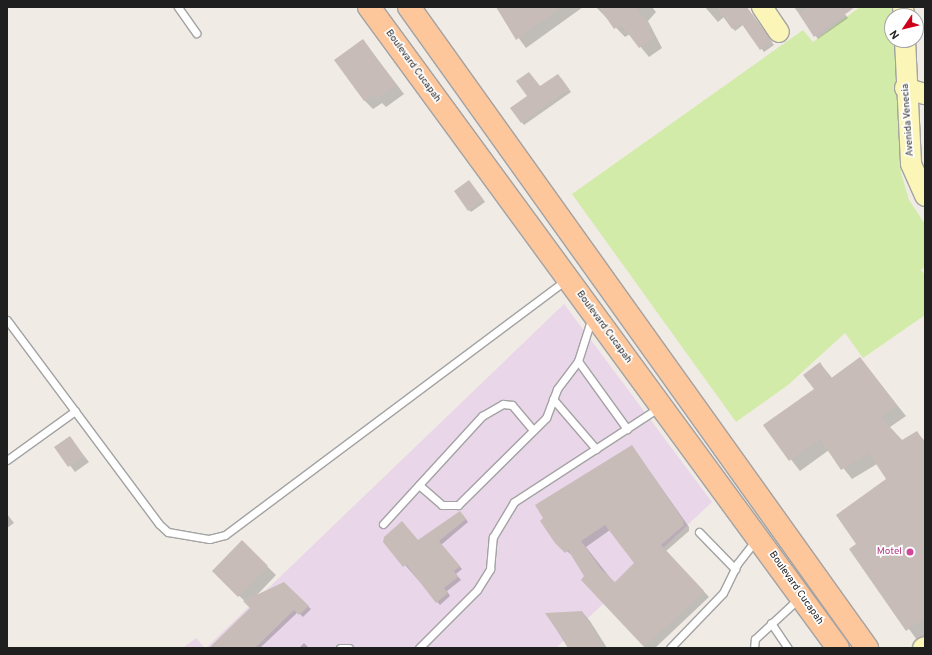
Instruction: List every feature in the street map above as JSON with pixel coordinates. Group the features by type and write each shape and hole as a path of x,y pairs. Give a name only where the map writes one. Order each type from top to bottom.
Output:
{"main road":[{"name":"Boulevard Cucapah","path":"370,7 569,278 593,313 759,536 838,648"},
{"path":"409,7 867,648"},
{"path":"762,7 779,32"},
{"name":"Avenida Venecia","path":"905,48 905,88 911,164 925,196"},
{"path":"905,88 925,94"}],"lane":[{"path":"178,7 196,33"},
{"path":"7,320 159,524 183,537 209,539 225,535 569,278"},
{"path":"420,485 442,505 458,505 546,418 554,399 578,361 593,313"},
{"path":"578,361 627,428"},
{"path":"554,399 596,449"},
{"path":"383,524 474,424 503,404 512,405 533,430"},
{"path":"419,648 477,590 490,569 493,537 514,502 662,406"},
{"path":"7,460 75,411"},
{"path":"699,532 735,570"},
{"path":"670,648 723,593 735,570 759,536"},
{"path":"754,648 755,639 802,596"},
{"path":"771,623 788,648"},
{"path":"340,648 349,648"}],"shaded area":[{"path":"564,304 712,502 556,648 206,648"},
{"path":"196,638 205,648 183,648"}],"green space":[{"path":"860,7 894,7 884,8 884,48 895,48 901,173 909,200 925,224 925,267 921,270 925,275 925,315 863,358 845,333 788,385 736,422 572,194 803,30 813,42"}],"building":[{"path":"496,7 561,7 516,40"},
{"path":"599,7 636,7 651,28 648,30 654,38 639,48 621,24 614,29"},
{"path":"716,7 747,7 772,42 760,50 741,23 732,29"},
{"path":"808,7 855,7 814,37 799,14"},
{"path":"363,39 396,85 377,99 373,95 364,101 334,60"},
{"path":"529,72 540,86 558,74 569,89 521,123 510,108 527,96 516,81"},
{"path":"469,180 483,199 468,211 454,191"},
{"path":"860,357 897,405 881,416 898,438 902,440 917,431 925,443 925,618 906,631 849,549 856,544 836,515 886,479 869,453 841,470 820,439 789,461 763,425 814,389 803,375 820,362 830,379"},
{"path":"70,436 84,456 68,467 54,447"},
{"path":"632,445 683,520 684,525 661,545 704,591 644,647 581,580 584,576 568,550 565,553 555,543 540,521 543,518 535,505","holes":["605,525 634,563 615,582 601,569 581,541"]},
{"path":"460,511 466,519 439,541 460,566 454,571 458,577 444,588 448,593 436,603 406,564 403,567 383,542 384,537 402,521 418,540"},
{"path":"242,540 268,566 238,597 212,571"},
{"path":"284,582 309,606 299,615 294,610 255,648 209,648 250,608 243,601"},
{"path":"582,611 604,648 569,648 545,613"}],"place":[{"name":"Motel","path":"910,552"}]}
